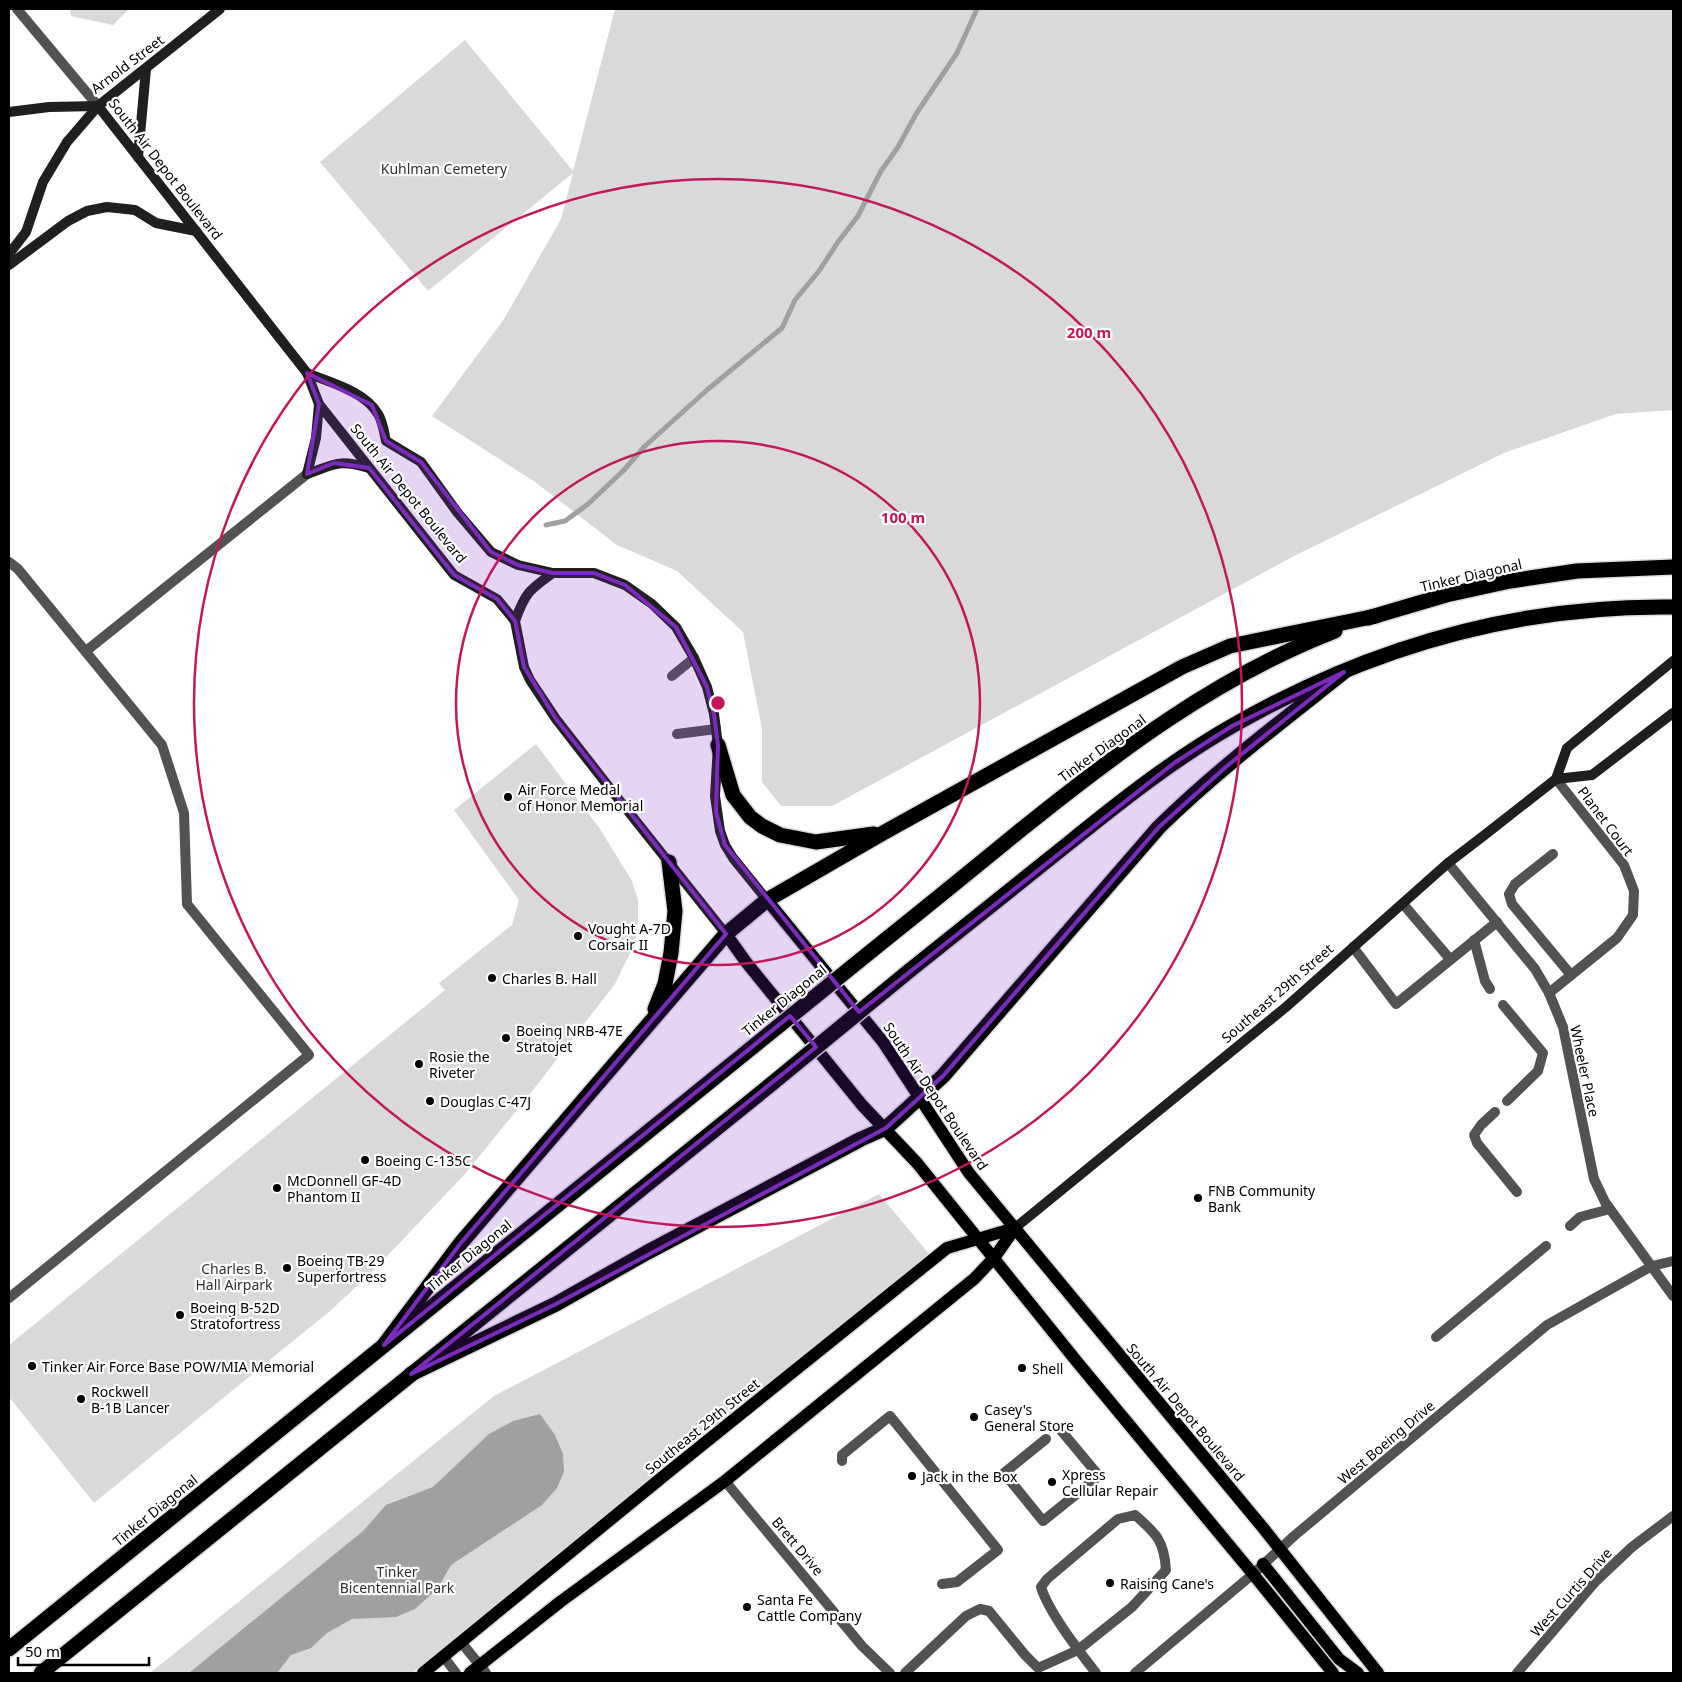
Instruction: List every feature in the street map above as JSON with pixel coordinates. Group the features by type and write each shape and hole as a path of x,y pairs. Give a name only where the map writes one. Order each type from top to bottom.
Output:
{"highway":[{"name":"Tinker Diagonal","path":"9,1649 1093,772 1195,702 1261,664 1323,636 1376,616 1446,595 1510,581 1577,571 1673,567"},
{"path":"41,1673 909,971 1116,806 1174,763 1232,726 1281,700 1344,672 1427,642 1463,631 1515,620 1577,611 1612,608 1672,607"},
{"path":"384,1345 460,1244 650,1022 726,934 767,900 882,833 1190,664 1230,646 1376,616"},
{"path":"411,1374 556,1304 646,1253 861,1139 886,1128 944,1076 1159,827 1188,798 1344,672"},
{"path":"718,745 733,795 750,817 762,826 780,835 816,842 882,833"},
{"path":"650,1022 665,984 671,953 675,911 669,862"}],"main road":[{"name":"Arnold Street","path":"9,112 49,107 98,106 220,9"},
{"path":"138,156 146,69"},
{"name":"South Air Depot Boulevard","path":"98,106 308,373 319,404 454,575 497,599 514,621 524,667 530,680 556,719 746,962 850,1090 917,1163 1078,1363 1333,1673"},
{"path":"9,254 26,232 43,182 66,142 98,106"},
{"path":"9,264 74,218 87,211 107,206 135,210 156,222 196,231"},
{"name":"South Air Depot Boulevard","path":"308,373 352,392 372,405 380,416 386,441 421,462 457,512 492,552 518,565 553,574 594,573 625,586 652,604 676,627 694,658 707,687 718,745 715,796 720,831 729,852 883,1042 969,1173 1264,1529 1278,1550 1378,1673"},
{"path":"307,474 316,438 319,404"},
{"path":"307,474 334,463 351,462 369,468"},
{"path":"514,621 522,600 531,588 553,574"},
{"path":"1673,661 1567,748 1556,779 1592,775 1673,712"},
{"name":"Southeast 29th Street","path":"479,1671 560,1602 725,1481 974,1279 994,1258 1015,1228 1286,1007 1448,863 1556,779"},
{"name":"Southeast 29th Street","path":"423,1673 947,1248 1015,1228"},
{"path":"1263,1564 1339,1659 1358,1673"}],"street":[{"name":"South Air Depot Boulevard","path":"17,9 98,106"},
{"path":"86,651 307,474"},
{"path":"9,562 18,569 162,745 184,813 187,904 309,1055 9,1298"},
{"path":"672,676 694,658"},
{"path":"677,734 716,728"},
{"name":"Planet Court","path":"1549,994 1617,938 1633,915 1634,891 1624,865 1556,779"},
{"path":"1553,854 1515,884 1509,894 1512,904 1571,976"},
{"name":"Wheeler Place","path":"1448,863 1535,969 1549,994 1563,1027 1594,1179 1605,1202 1673,1296"},
{"path":"1403,904 1450,959"},
{"path":"1353,947 1396,1004 1497,922"},
{"path":"1474,940 1485,981 1490,989"},
{"path":"1503,1005 1543,1053 1538,1071 1507,1100"},
{"path":"1495,1112 1481,1125 1474,1135 1477,1142 1517,1192"},
{"path":"1570,1226 1580,1217 1610,1209"},
{"path":"1436,1337 1546,1246"},
{"name":"West Boeing Drive","path":"1135,1673 1253,1574 1278,1550 1547,1325 1652,1266 1673,1261"},
{"path":"842,1461 842,1455 890,1416 998,1550 957,1582 942,1584"},
{"path":"1046,1439 1004,1473 1044,1521 1099,1476 1060,1428"},
{"name":"Brett Drive","path":"725,1481 862,1646 889,1673"},
{"path":"905,1673 966,1616 980,1609 989,1611 1025,1656 1038,1668 1078,1650 1132,1607 1166,1570 1165,1551 1154,1531 1135,1515 1118,1519 1047,1579 1041,1587 1045,1599 1078,1650 1096,1673"},
{"name":"West Curtis Drive","path":"1518,1673 1596,1580 1632,1546 1673,1516"},
{"path":"461,1642 479,1671"},
{"path":"443,1656 456,1673"}],"highlighted area":[{"path":"307,373 372,405 386,441 421,462 491,552 518,565 553,573 594,573 625,585 676,627 707,687 714,714 718,745 716,812 725,845 859,1012 1174,763 1232,726 1344,672 1227,766 1159,827 943,1076 886,1128 556,1304 411,1374 816,1047 790,1016 384,1345 460,1244 726,934 556,719 524,667 515,621 497,599 454,575 369,468 334,463 307,474 319,404"}],"green space":[{"path":"70,9 129,9 113,25 71,16"},
{"name":"Kuhlman Cemetery","path":"615,9 1673,9 1673,410 1616,414 1504,453 1294,556 832,806 781,806 762,782 762,729 743,632 677,571 617,545 535,482 432,416 504,319 561,219 573,173 428,291 320,162 465,40 573,171"},
{"name":"Charles B. Hall Airpark","path":"536,744 600,829 632,881 638,900 638,925 635,943 615,984 465,1174 373,1271 330,1311 94,1503 9,1397 9,1345 445,990 439,983 512,925 519,900 454,810"},
{"name":"Tinker Bicentennial Park","path":"879,1194 930,1255 413,1673 150,1673 494,1396"}],"shaded area":[{"path":"540,1414 555,1435 563,1454 564,1472 557,1488 542,1505 451,1565 438,1588 415,1609 396,1617 352,1619 327,1633 311,1648 291,1655 277,1673 189,1673 363,1531 386,1505 433,1487 489,1434 513,1421"}],"waterway":[{"path":"546,525 565,521 588,504 623,471 645,446 707,390 782,328 795,300 819,271 858,216 881,171 957,53 977,9"}],"place":[{"name":"Air Force Medal of Honor Memorial","path":"508,797"},
{"name":"Vought A-7D Corsair II","path":"578,936"},
{"name":"Charles B. Hall","path":"492,978"},
{"name":"Boeing NRB-47E Stratojet","path":"506,1038"},
{"name":"Rosie the Riveter","path":"419,1064"},
{"name":"Douglas C-47J","path":"430,1101"},
{"name":"Boeing C-135C","path":"365,1160"},
{"name":"McDonnell GF-4D Phantom II","path":"277,1188"},
{"name":"FNB Community Bank","path":"1198,1198"},
{"name":"Boeing TB-29 Superfortress","path":"287,1268"},
{"name":"Boeing B-52D Stratofortress","path":"180,1315"},
{"name":"Tinker Air Force Base POW/MIA Memorial","path":"32,1366"},
{"name":"Shell","path":"1022,1368"},
{"name":"Rockwell B-1B Lancer","path":"81,1399"},
{"name":"Casey's General Store","path":"974,1417"},
{"name":"Jack in the Box","path":"912,1476"},
{"name":"Xpress Cellular Repair","path":"1052,1482"},
{"name":"Raising Cane's","path":"1110,1583"},
{"name":"Santa Fe Cattle Company","path":"747,1607"}]}
